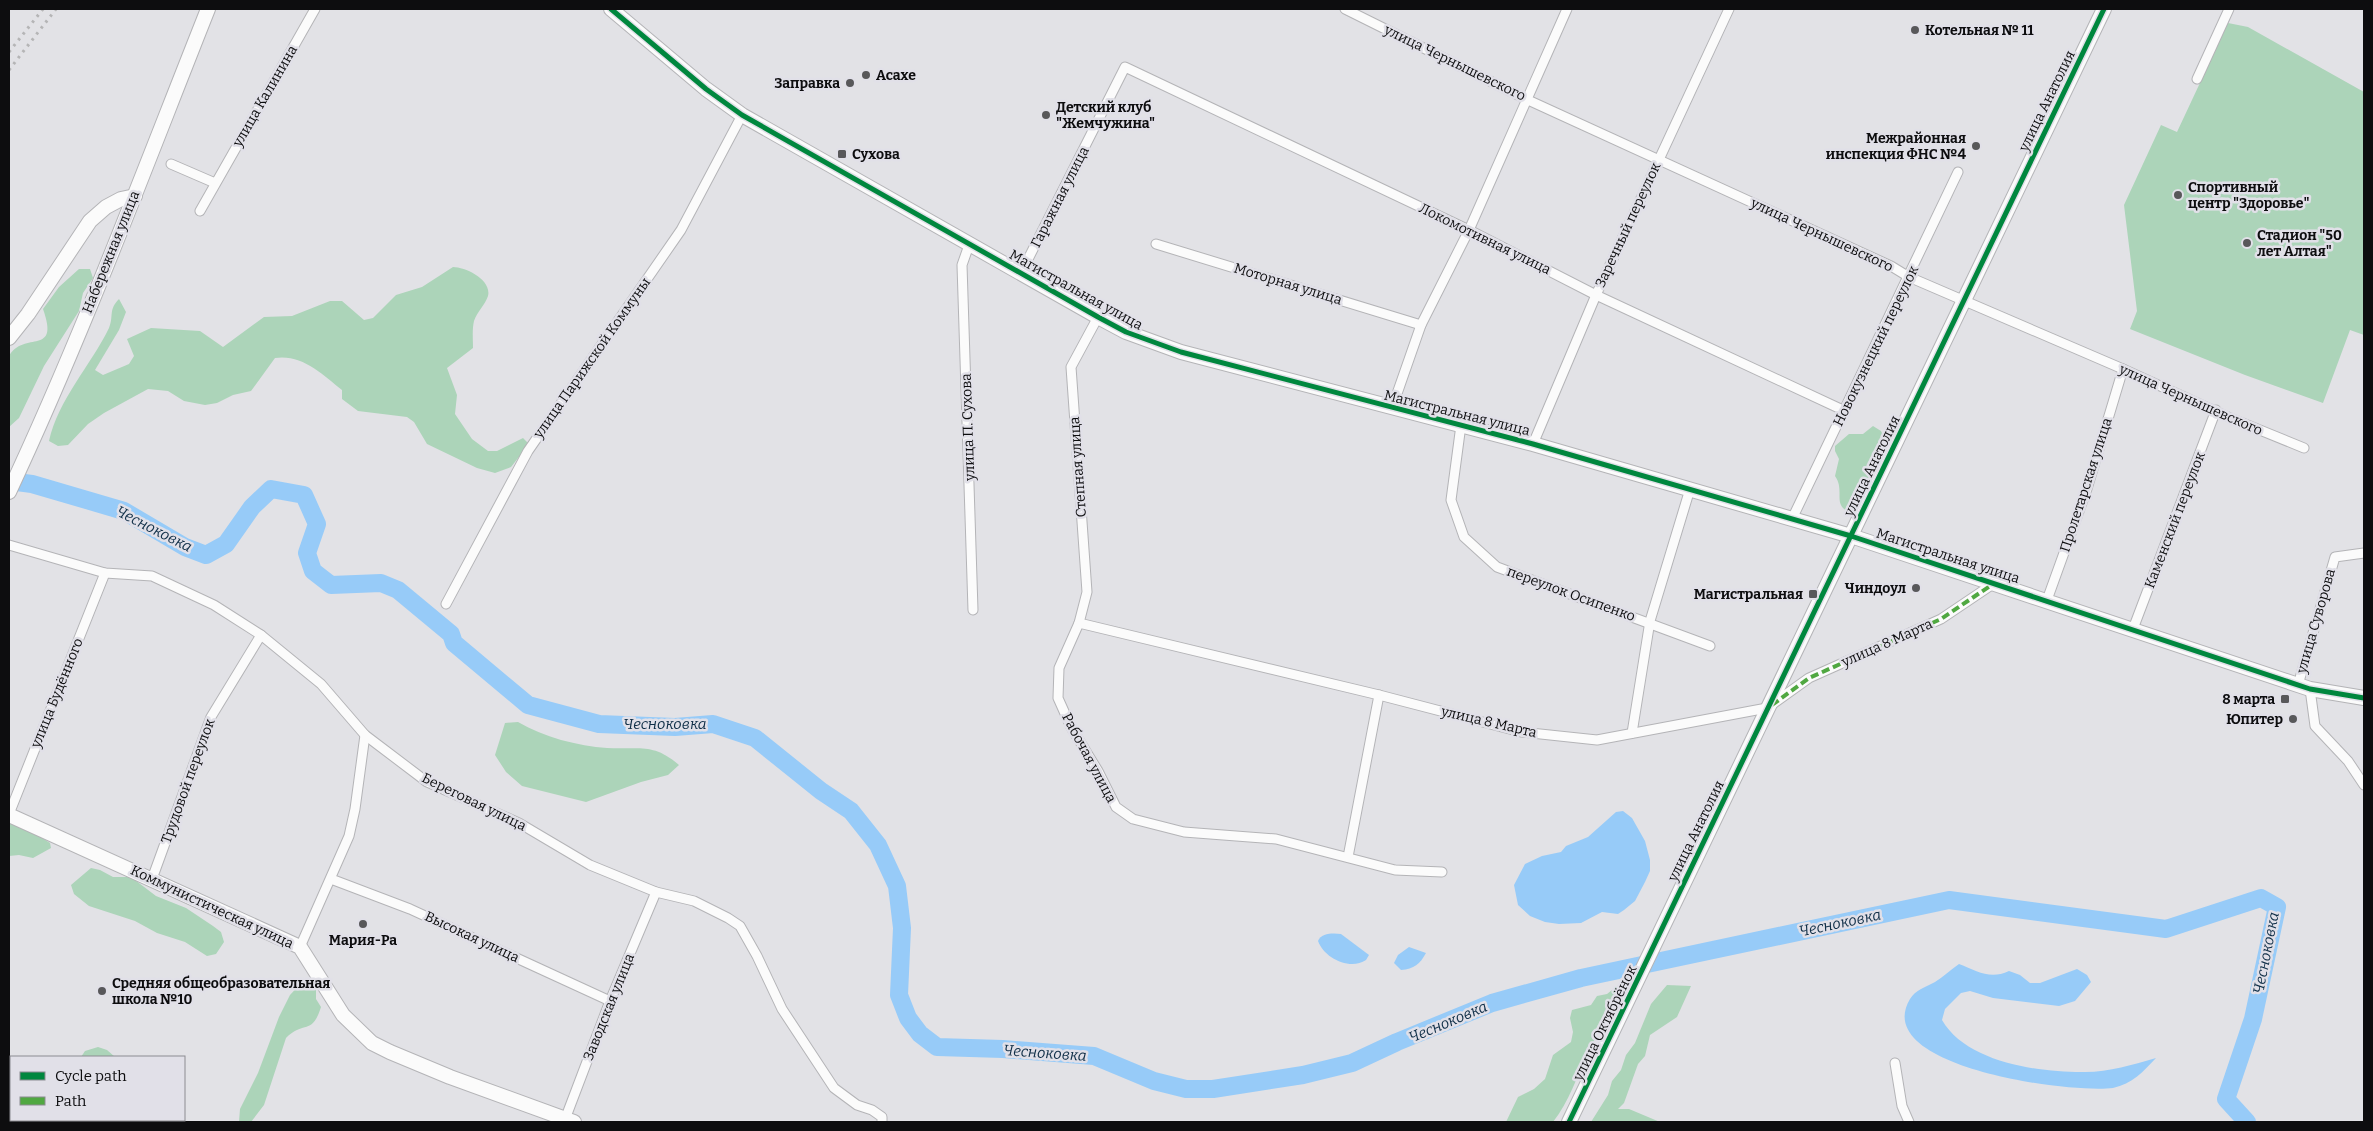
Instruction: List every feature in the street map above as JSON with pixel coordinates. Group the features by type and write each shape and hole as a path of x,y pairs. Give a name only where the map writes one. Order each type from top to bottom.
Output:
{"street":[{"name":"Набережная улица","path":"9,492 35,436 135,196 208,9"},
{"name":"улица Калинина","path":"200,211 315,9"},
{"name":"Магистральная улица","path":"611,9 706,88 742,115 1126,332 1181,352 1533,444 1850,536 2304,687 2364,698"},
{"name":"улица Чернышевского","path":"1345,9 1528,100 1891,266 1909,277 1964,299 2304,448"},
{"path":"1392,408 1421,325 1469,230 1567,9"},
{"name":"Заречный переулок","path":"1533,444 1596,295 1729,9"},
{"name":"улица Анатолия","path":"1660,933 2104,9"},
{"path":"2197,79 2229,9"},
{"name":"Локомотивная улица","path":"1125,67 1469,230 1596,295 1845,411"},
{"name":"Гаражная улица","path":"1021,273 1125,67"},
{"name":"улица Парижской Коммуны","path":"446,604 528,451 681,230 742,115"},
{"path":"171,164 215,183"},
{"name":"Новокузнецкий переулок","path":"1792,519 1958,172"},
{"path":"9,338 28,314 90,220 113,203 135,196"},
{"name":"Моторная улица","path":"1156,244 1421,325"},
{"name":"улица П. Сухова","path":"969,245 962,265 973,610"},
{"name":"Степная улица","path":"1079,623 1088,592 1071,367 1098,317"},
{"name":"Пролетарская улица","path":"2046,600 2087,489 2124,369"},
{"name":"Каменский переулок","path":"2133,629 2216,410"},
{"name":"переулок Осипенко","path":"1461,425 1451,500 1464,537 1497,567 1650,622 1710,646"},
{"path":"1632,733 1650,622 1690,489"},
{"name":"Береговая улица","path":"9,546 105,573 152,576 214,605 261,636 321,684 365,735 427,782 519,823 590,865 656,892 694,901 740,926 758,956 782,1010 834,1088 857,1105 882,1116 882,1122"},
{"name":"улица Суворова","path":"2304,687 2335,557 2364,553"},
{"name":"улица Будённого","path":"9,814 105,573"},
{"name":"улица 8 Марта","path":"1079,623 1380,695 1521,732 1597,740 1767,708 1809,678 1940,619 1993,584"},
{"name":"Рабочая улица","path":"1079,623 1059,668 1058,698 1071,727 1098,771 1116,807 1133,819 1184,832 1276,839 1395,870 1442,872"},
{"name":"Трудовой переулок","path":"152,879 211,717 261,636"},
{"path":"2304,687 2315,726 2348,762 2364,785"},
{"path":"1348,858 1380,695"},
{"path":"300,947 349,836 365,735"},
{"name":"Коммунистическая улица","path":"9,814 300,947 343,1015 372,1043 450,1077 568,1121"},
{"name":"Высокая улица","path":"331,879 410,909 610,1001"},
{"name":"Заводская улица","path":"568,1121 610,1001 656,892"},
{"name":"улица Октябрёнок","path":"1569,1122 1660,933"},
{"path":"1895,1063 1902,1106 1909,1122"}],"green space":[{"name":"Стадион \"50 лет Алтая\"","path":"2228,23 2248,27 2364,92 2364,335 2350,330 2323,403 2245,375 2130,329 2137,311 2124,205 2161,125 2177,132"},
{"path":"453,267 471,272 482,280 488,290 487,299 474,321 473,348 447,368 457,395 455,414 472,439 488,451 497,451 523,438 529,444 511,467 495,473 477,468 427,444 414,422 407,417 358,411 342,399 342,390 311,366 294,359 285,358 275,358 251,391 233,395 217,403 205,405 184,401 168,391 148,389 88,424 68,445 58,446 49,441 53,426 67,397 109,328 112,310 119,299 126,312 119,330 95,370 103,375 129,364 134,356 127,339 151,328 200,331 223,347 264,317 292,316 330,301 342,301 364,320 373,318 396,295 422,287"},
{"path":"79,269 90,269 93,278 83,293 79,311 44,366 19,418 9,427 9,356 15,348 44,338 47,333 47,324 43,309 59,287"},
{"path":"1873,426 1881,431 1883,435 1876,464 1867,482 1847,511 1841,504 1838,481 1835,476 1839,459 1835,446 1849,434 1863,434"},
{"path":"518,722 538,732 573,743 607,748 653,750 670,758 679,765 668,775 641,782 586,802 522,786 506,772 495,755 505,723"},
{"path":"9,823 34,833 50,843 51,848 33,858 19,855 9,856"},
{"path":"91,868 100,870 113,877 131,877 156,896 186,908 213,926 221,932 224,942 216,954 207,956 185,942 157,933 135,921 89,906 74,894 71,885"},
{"path":"303,981 316,989 316,999 321,1007 318,1016 311,1025 292,1033 286,1038 264,1105 251,1122 239,1122 240,1109 258,1073 279,1017 290,995"},
{"path":"1622,982 1625,986 1610,1008 1568,1097 1553,1122 1506,1122 1518,1097 1534,1089 1545,1079 1553,1055 1571,1042 1573,1032 1570,1018 1572,1010 1591,1005 1597,996 1607,994"},
{"path":"1667,985 1691,986 1677,1017 1650,1035 1645,1056 1638,1064 1624,1103 1618,1109 1629,1109 1660,1122 1591,1122 1608,1095 1612,1081 1621,1070 1626,1055 1635,1043 1651,1004"},
{"path":"98,1047 107,1050 114,1056 82,1056 85,1051"}],"water":[{"path":"1623,811 1632,818 1645,841 1650,860 1650,871 1635,901 1618,914 1602,912 1581,923 1559,924 1545,922 1530,916 1518,905 1514,885 1525,864 1542,856 1561,852 1566,846 1588,837 1616,812"},
{"path":"1341,934 1369,955 1366,960 1353,964 1338,961 1326,953 1318,941 1324,935"},
{"path":"1409,947 1426,953 1416,965 1401,970 1394,963 1398,955"},
{"path":"1959,964 1990,975 2009,971 2020,975 2030,983 2040,983 2077,969 2087,975 2091,982 2075,1001 2059,1006 1993,998 1970,991 1961,993 1945,1009 1942,1020 1953,1034 1968,1046 1985,1055 2024,1067 2081,1072 2109,1070 2156,1058 2132,1080 2120,1086 2091,1089 2021,1081 1982,1072 1946,1059 1919,1043 1905,1023 1912,996"}],"waterway":[{"name":"Чесноковка","path":"9,481 32,484 124,511 185,547 206,555 226,544 252,507 271,489 304,495 317,524 307,553 313,571 331,585 381,583 398,590 451,634 454,643 528,705 599,724 675,727 713,724 755,738 821,791 851,811 878,845 897,886 902,928 899,995 908,1018 920,1034 937,1047 1003,1049 1094,1056 1154,1081 1186,1089 1213,1089 1303,1075 1352,1063 1397,1042 1492,1003 1581,978 1949,900 2166,929 2261,898 2277,907 2253,1019 2226,1099 2247,1122"}],"railway":[{"path":"9,52 43,9"},
{"path":"9,70 56,9"}],"marked path":[{"path":"1772,705 1809,678 1941,619 1993,584"}],"cycle path":[{"path":"611,9 706,89 742,115 1126,332 1181,352 1533,444 1851,536 2310,689 2364,698"},
{"path":"1569,1122 2104,9"}],"place":[{"name":"Котельная № 11","path":"1915,30"},
{"name":"Асахе","path":"866,75"},
{"name":"Заправка","path":"850,83"},
{"name":"Детский клуб \"Жемчужина\"","path":"1046,115"},
{"name":"Межрайонная инспекция ФНС №4","path":"1976,146"},
{"name":"Сухова","path":"842,154"},
{"name":"Спортивный центр \"Здоровье\"","path":"2178,195"},
{"name":"Стадион \"50 лет Алтая\"","path":"2247,243"},
{"name":"Чиндоул","path":"1916,588"},
{"name":"Магистральная","path":"1813,594"},
{"name":"8 марта","path":"2285,699"},
{"name":"Юпитер","path":"2293,719"},
{"name":"Мария-Ра","path":"363,924"},
{"name":"Средняя общеобразовательная школа №10","path":"102,991"}]}
